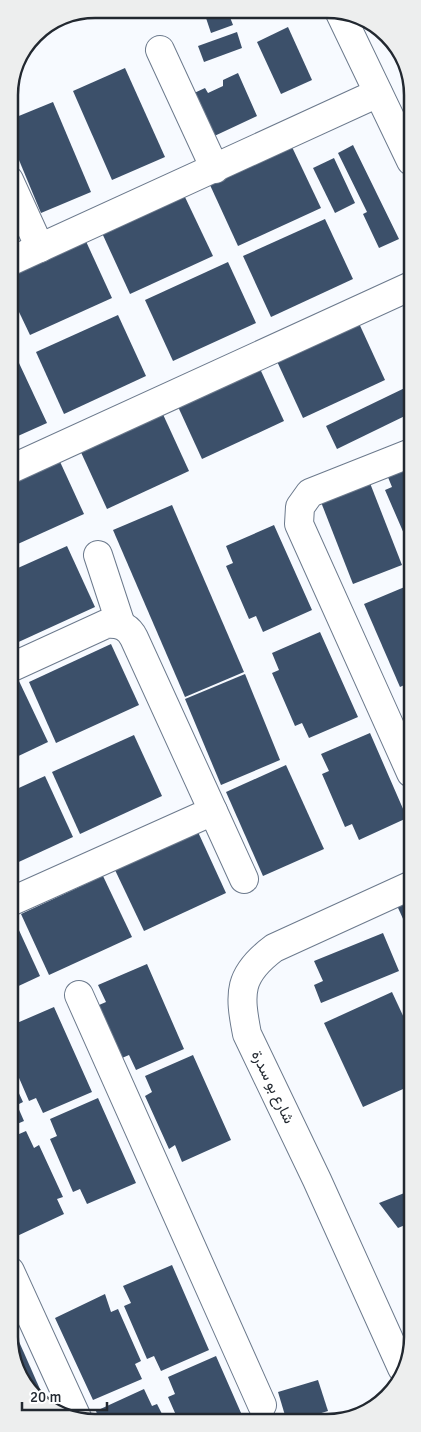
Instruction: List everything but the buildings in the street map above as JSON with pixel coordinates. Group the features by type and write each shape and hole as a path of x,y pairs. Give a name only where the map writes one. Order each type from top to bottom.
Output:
{"street":[{"path":"344,20 404,146"},
{"path":"160,50 215,169"},
{"path":"18,258 378,93"},
{"path":"18,200 40,248"},
{"path":"18,466 404,289"},
{"path":"403,756 299,524 300,507 310,493 404,456"},
{"path":"98,556 121,625"},
{"path":"18,664 106,624 114,623 127,628 134,638 244,879"},
{"path":"18,898 213,811"},
{"name":"شارع بو سدرة","path":"399,1362 321,1189 247,1034 242,1009 242,990 248,973 261,958 274,948 403,889"},
{"path":"79,994 262,1405"},
{"path":"18,1288 74,1411"}]}
